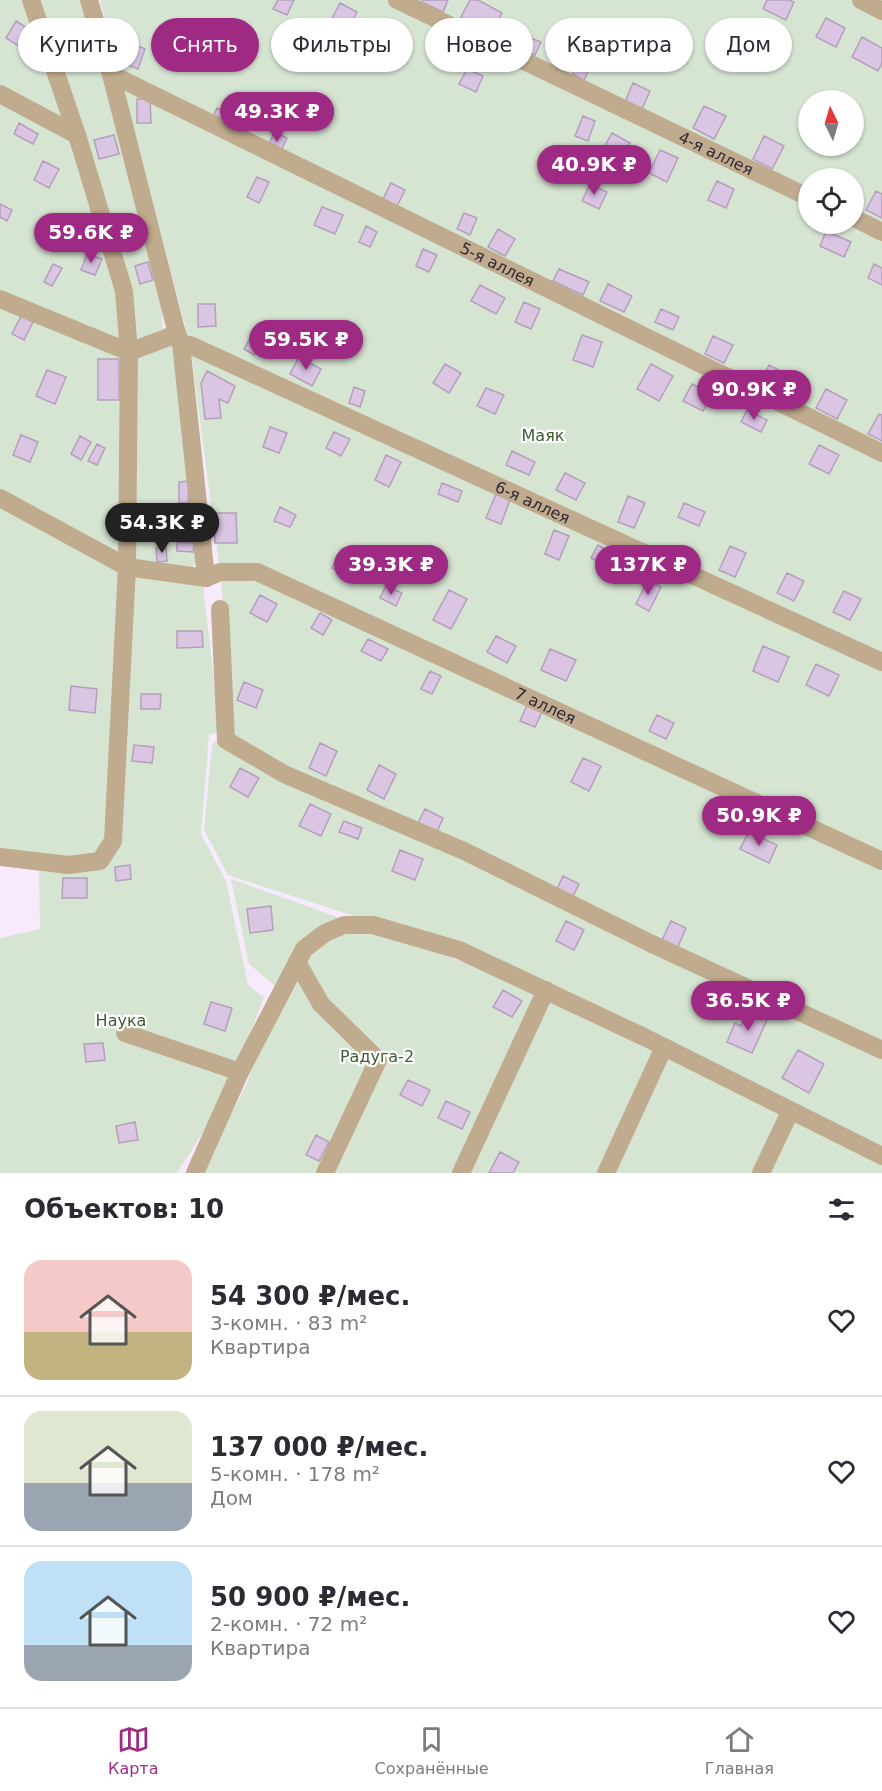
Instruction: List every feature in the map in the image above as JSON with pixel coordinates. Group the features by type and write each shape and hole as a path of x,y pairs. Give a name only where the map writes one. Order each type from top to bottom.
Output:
{"street":[{"path":"0,857 69,865 100,861 113,841 127,567 129,352 124,291 77,135 31,0"},
{"path":"89,0 113,82 178,337 206,578"},
{"name":"4-я аллея","path":"397,0 798,192"},
{"path":"861,0 882,11"},
{"name":"5-я аллея","path":"113,82 121,79 882,453"},
{"path":"0,94 77,135"},
{"path":"864,223 882,232"},
{"path":"0,299 129,352 169,337 178,337"},
{"name":"6-я аллея","path":"178,337 189,345 882,662"},
{"path":"0,498 127,567"},
{"name":"7 аллея","path":"127,567 206,578 220,573 257,572 882,861"},
{"path":"220,609 226,740 284,774 464,851 652,944 882,1050"},
{"path":"195,1173 240,1072 304,950 325,933 344,925 373,925 459,950 664,1047 882,1156"},
{"path":"297,962 321,1004 378,1060 325,1173"},
{"path":"462,1173 546,990"},
{"path":"125,1033 240,1072"},
{"path":"606,1173 664,1047"},
{"path":"761,1173 790,1112"}],"green space":[{"name":"Наука","path":"0,0 82,0 87,18 18,18 18,72 101,72 163,304 162,326 172,346 200,553 189,575 203,585 220,731 209,735 201,834 226,881 248,985 264,997 239,1063 226,1081 209,1123 177,1173 0,1173 0,938 40,929 39,868 0,862"},
{"name":"Маяк","path":"100,0 882,0 882,1147 474,955 228,875 204,830 212,745 234,721 220,572 190,345 119,72 139,72 139,18 105,18"},
{"name":"Радуга-2","path":"231,879 471,965 882,1161 882,1173 201,1173 248,1081 276,987 249,964"}],"building":[{"path":"278,0 294,0 287,15 273,9"},
{"path":"422,0 448,0 443,12 421,2"},
{"path":"470,0 478,0 502,13 499,18 461,17"},
{"path":"767,0 794,2 787,18 763,9"},
{"path":"340,3 357,12 354,18 332,18"},
{"path":"826,18 845,28 836,47 816,37"},
{"path":"16,21 18,22 18,46 6,38"},
{"path":"862,37 882,48 882,63 878,71 852,57"},
{"path":"533,39 541,42 535,55 533,54"},
{"path":"139,47 145,49 139,66"},
{"path":"465,72 474,72 483,76 476,92 459,84"},
{"path":"574,72 588,72 584,80 573,74"},
{"path":"633,83 650,91 642,109 625,102"},
{"path":"137,99 150,99 151,123 137,123"},
{"path":"704,106 726,116 714,139 693,128"},
{"path":"217,108 238,118 231,131 211,121"},
{"path":"583,116 595,121 588,141 575,136"},
{"path":"19,123 38,134 33,144 14,134"},
{"path":"275,132 287,138 280,153 267,147"},
{"path":"612,133 630,143 620,161 602,151"},
{"path":"114,135 119,154 99,159 94,140"},
{"path":"764,136 784,146 772,169 753,159"},
{"path":"660,150 678,158 667,182 649,173"},
{"path":"43,161 59,169 49,188 34,180"},
{"path":"257,177 269,182 259,203 247,197"},
{"path":"717,181 734,189 726,208 708,200"},
{"path":"391,183 405,190 396,208 382,201"},
{"path":"590,184 607,192 599,209 582,201"},
{"path":"876,191 882,194 882,218 866,210"},
{"path":"0,204 12,210 7,221 0,217"},
{"path":"322,207 343,215 335,234 314,225"},
{"path":"464,213 477,218 470,235 457,229"},
{"path":"366,226 377,232 370,247 359,242"},
{"path":"498,229 515,239 505,256 488,247"},
{"path":"825,234 833,234 851,242 844,257 820,246"},
{"path":"423,249 437,255 429,272 416,266"},
{"path":"87,254 102,259 95,275 81,270"},
{"path":"148,262 153,280 140,284 135,266"},
{"path":"53,264 62,268 52,286 44,282"},
{"path":"874,264 882,268 882,285 868,278"},
{"path":"559,269 589,282 583,295 553,281"},
{"path":"608,284 632,296 624,312 600,301"},
{"path":"480,285 505,298 496,314 471,301"},
{"path":"524,302 540,309 531,329 515,322"},
{"path":"198,304 215,304 216,326 198,327"},
{"path":"661,309 679,317 673,330 655,322"},
{"path":"21,316 33,322 24,340 12,334"},
{"path":"254,332 264,338 254,355 244,349"},
{"path":"582,335 602,342 593,367 573,360"},
{"path":"713,336 733,345 724,363 705,354"},
{"path":"299,357 321,369 312,386 290,374"},
{"path":"98,359 119,359 119,400 98,400"},
{"path":"445,364 461,373 449,393 433,383"},
{"path":"651,364 673,376 659,401 637,389"},
{"path":"769,365 787,374 779,390 761,381"},
{"path":"47,370 66,377 55,404 36,396"},
{"path":"207,371 235,386 228,403 219,399 221,418 205,419 201,383"},
{"path":"692,384 712,394 703,411 683,401"},
{"path":"354,387 365,391 360,407 349,403"},
{"path":"486,388 504,395 495,414 477,406"},
{"path":"826,389 847,400 837,419 816,408"},
{"path":"747,410 767,420 761,432 741,422"},
{"path":"879,414 882,415 882,441 868,434"},
{"path":"270,427 287,433 279,453 263,447"},
{"path":"334,432 350,439 341,456 326,448"},
{"path":"21,435 38,442 30,462 13,455"},
{"path":"80,436 91,442 81,460 71,454"},
{"path":"97,444 105,448 97,465 88,461"},
{"path":"819,445 839,455 829,474 809,464"},
{"path":"512,451 535,462 529,475 506,465"},
{"path":"386,455 401,462 389,487 375,480"},
{"path":"565,473 585,483 576,500 556,490"},
{"path":"189,481 188,503 179,503 179,482"},
{"path":"442,483 462,491 458,502 438,494"},
{"path":"496,494 510,500 501,524 486,518"},
{"path":"628,496 645,503 634,528 618,522"},
{"path":"684,503 705,512 699,526 678,517"},
{"path":"149,507 163,508 163,525 148,525"},
{"path":"280,507 296,515 290,527 274,521"},
{"path":"214,513 236,513 237,543 215,543"},
{"path":"554,530 569,536 559,560 545,554"},
{"path":"177,542 194,543 193,552 177,551"},
{"path":"598,545 624,559 617,572 591,558"},
{"path":"730,546 746,553 735,577 719,570"},
{"path":"166,547 167,561 157,562 156,548"},
{"path":"341,550 357,558 348,576 332,568"},
{"path":"787,573 804,581 794,601 777,593"},
{"path":"648,580 661,587 649,611 636,604"},
{"path":"386,586 402,593 396,606 380,598"},
{"path":"449,590 467,599 451,629 433,620"},
{"path":"844,591 861,599 850,620 833,612"},
{"path":"260,595 277,604 267,622 250,613"},
{"path":"320,613 332,620 323,635 311,628"},
{"path":"177,631 202,631 203,647 177,648"},
{"path":"496,636 516,646 507,663 487,652"},
{"path":"368,639 388,649 381,661 361,651"},
{"path":"763,646 789,657 778,682 753,671"},
{"path":"550,649 576,660 566,681 541,670"},
{"path":"816,664 839,675 829,696 806,685"},
{"path":"430,671 441,676 432,694 421,689"},
{"path":"244,682 263,690 256,708 237,700"},
{"path":"71,686 97,689 95,713 69,710"},
{"path":"141,694 161,694 160,709 141,709"},
{"path":"527,705 542,712 535,727 520,721"},
{"path":"657,715 674,723 666,739 649,731"},
{"path":"320,743 337,751 326,776 309,768"},
{"path":"134,745 154,747 152,763 132,761"},
{"path":"583,758 601,766 589,791 571,782"},
{"path":"379,765 396,774 384,799 367,790"},
{"path":"240,768 259,778 248,797 230,787"},
{"path":"310,804 331,814 321,836 299,826"},
{"path":"425,809 443,818 436,834 417,825"},
{"path":"344,821 362,828 358,839 339,832"},
{"path":"749,832 777,845 769,863 740,849"},
{"path":"400,850 423,859 415,880 392,871"},
{"path":"130,865 131,879 116,881 115,867"},
{"path":"563,876 579,884 571,900 555,893"},
{"path":"63,878 87,878 87,898 62,898"},
{"path":"271,906 273,930 250,933 247,909"},
{"path":"566,921 584,930 574,950 556,941"},
{"path":"671,921 686,928 677,949 661,942"},
{"path":"503,990 522,1001 512,1017 493,1007"},
{"path":"211,1002 232,1008 225,1031 204,1024"},
{"path":"748,1011 767,1020 752,1053 727,1042 735,1023 741,1026"},
{"path":"103,1043 105,1060 86,1062 84,1044"},
{"path":"798,1050 824,1064 809,1093 782,1078"},
{"path":"408,1080 430,1090 422,1106 400,1095"},
{"path":"446,1101 470,1112 462,1129 438,1118"},
{"path":"135,1122 138,1140 119,1143 116,1126"},
{"path":"316,1135 329,1142 319,1161 306,1155"},
{"path":"500,1152 519,1162 513,1173 489,1173"}]}
